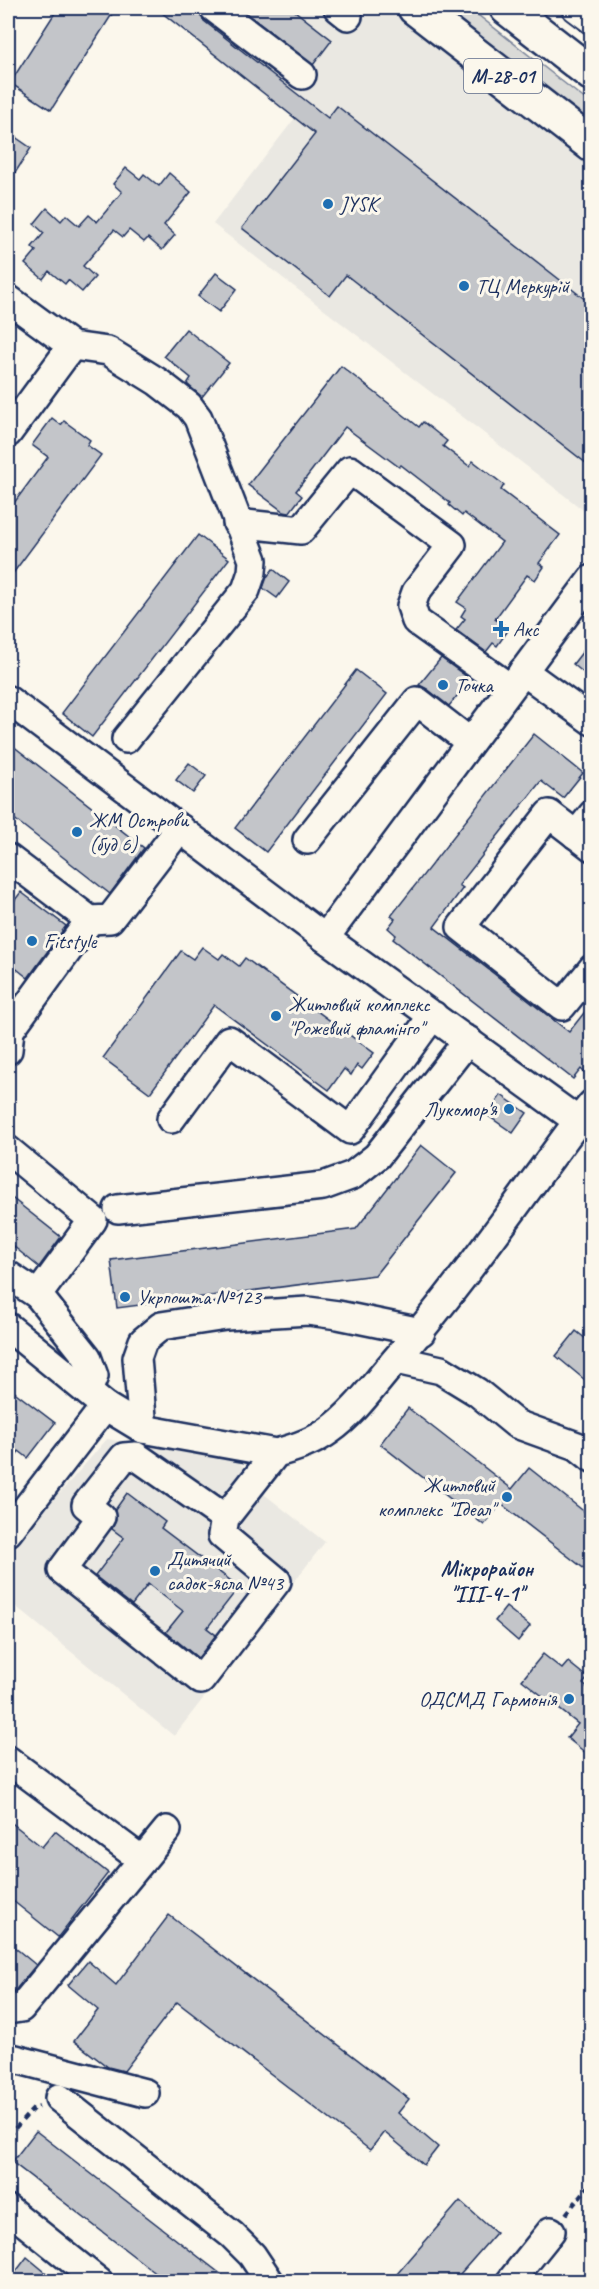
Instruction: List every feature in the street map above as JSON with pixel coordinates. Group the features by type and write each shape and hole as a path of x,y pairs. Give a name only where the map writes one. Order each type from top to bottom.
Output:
{"highway":[{"name":"М-28-01","path":"415,8 591,145"},
{"name":"М-28-01","path":"514,10 591,74"}],"street":[{"path":"214,8 302,75"},
{"path":"576,8 591,20"},
{"path":"8,299 72,346 108,351 158,382 189,406 198,418 253,560 250,581 246,590 126,739"},
{"path":"8,433 72,346"},
{"path":"237,523 301,530 350,470 452,545 416,592 411,606 416,621 591,721"},
{"path":"325,938 591,579"},
{"path":"8,700 325,938 468,1040 588,1108 421,1332 355,1407 332,1429 317,1439 276,1453 143,1429 97,1399 8,1327"},
{"path":"307,840 417,701 470,742"},
{"path":"586,833 549,814 461,927 562,1006 591,969"},
{"path":"8,858 90,920 110,919 180,828"},
{"path":"8,1050 9,1030 90,920"},
{"path":"171,1119 229,1040 350,1130 433,1015"},
{"path":"118,1209 323,1186 353,1175 377,1156 468,1040"},
{"path":"8,1150 93,1220 38,1295"},
{"path":"8,1275 38,1295 91,1365 97,1399 8,1532"},
{"path":"143,1429 137,1358 143,1341 160,1326 238,1315 308,1311 421,1332"},
{"path":"396,1360 441,1371 477,1392 516,1424 577,1446 591,1458"},
{"path":"225,1518 136,1455 124,1457 86,1505 101,1517 62,1570 201,1680 277,1581 222,1535 225,1518 276,1453"},
{"path":"8,1760 142,1860"},
{"path":"8,2010 21,2008 167,1830"},
{"path":"8,2057 146,2093"},
{"path":"59,2098 232,2235 252,2255 270,2282"},
{"path":"8,2209 99,2282"},
{"path":"510,2282 551,2231"}],"path":[{"path":"8,2136 33,2109 59,2098"},
{"path":"551,2231 591,2182"}],"shaded area":[{"path":"156,8 415,8 591,145 591,516 213,224 295,118"},
{"path":"445,8 469,8 591,104 591,123"},
{"name":"Дитячий садок-ясла №43","path":"107,1439 239,1462 264,1494 325,1542 174,1736 8,1600 8,1541 50,1487 60,1493"}],"building":[{"path":"58,8 116,8 51,110 10,83"},
{"name":"ТЦ Меркурій","path":"156,8 199,8 204,21 328,118 337,106 591,304 591,467 346,275 330,296 242,228 315,134"},
{"path":"239,8 291,8 332,40 313,65"},
{"path":"8,132 31,148 8,184"},
{"path":"126,168 140,179 144,174 159,186 169,173 191,192 164,225 175,235 162,250 148,238 144,242 129,230 123,237 114,230 83,266 95,277 82,292 68,280 65,284 49,271 43,279 25,264 36,251 32,247 44,233 34,224 47,208 61,221 66,215 79,226 89,215 97,222 122,192 113,184"},
{"path":"216,273 237,289 219,312 198,296"},
{"path":"186,329 229,363 202,397 187,384 191,378 164,356"},
{"path":"341,366 419,427 423,422 447,441 443,446 469,466 473,461 504,485 501,490 560,535 539,563 544,567 535,580 527,575 495,619 509,629 497,646 493,643 486,652 456,630 465,619 461,616 466,608 457,602 502,542 464,513 462,516 449,505 450,503 401,465 399,467 345,427 296,491 302,496 289,513 284,512 248,485"},
{"path":"52,418 61,425 64,421 90,440 87,445 101,455 8,580 8,511 48,457 32,445"},
{"path":"198,535 229,559 92,737 62,713"},
{"path":"273,569 289,582 277,598 263,588"},
{"path":"591,641 591,679 573,664"},
{"name":"Точка","path":"441,658 467,677 469,681 449,706 419,685"},
{"path":"356,670 387,694 266,852 235,828"},
{"path":"534,734 583,773 563,798 541,781 459,885 463,888 434,927 569,1032 591,1004 591,1065 585,1073 581,1069 573,1079 393,939 396,935 388,928 395,919 391,916"},
{"name":"ЖМ Острови (буд 6)","path":"8,742 144,848 110,894 8,814"},
{"path":"189,763 206,776 193,793 176,780"},
{"name":"Fitstyle","path":"21,892 66,926 28,978 8,962 8,909"},
{"name":"Житловий комплекс \"Рожевий фламінго\"","path":"202,947 219,959 223,954 239,966 245,958 374,1053 362,1069 357,1065 351,1075 344,1069 329,1090 214,1005 150,1093 103,1058 181,951 193,959"},
{"path":"501,1095 527,1113 513,1133 487,1115"},
{"path":"421,1145 456,1173 375,1275 117,1308 111,1260 356,1229"},
{"path":"8,1195 61,1237 39,1267 8,1242"},
{"path":"576,1331 591,1343 591,1385 556,1356"},
{"path":"8,1387 55,1423 28,1458 8,1447"},
{"name":"Житловий комплекс \"Ідеал\"","path":"408,1408 512,1489 529,1468 591,1517 591,1574 501,1504 484,1525 380,1444"},
{"path":"127,1493 165,1522 161,1528 239,1587 207,1628 216,1635 198,1658 166,1632 183,1611 148,1584 132,1605 95,1576 124,1538 112,1529 116,1520 115,1510"},
{"path":"506,1607 530,1626 518,1641 495,1621"},
{"name":"ОДСМД Гармонія","path":"543,1654 562,1669 568,1662 588,1678 583,1684 591,1691 591,1757 567,1738 578,1724 522,1680"},
{"path":"8,1820 42,1847 55,1831 108,1873 58,1937 8,1897"},
{"path":"169,1915 409,2099 398,2113 438,2147 424,2165 384,2132 370,2150 177,2002 124,2071 108,2067 74,2041 98,2010 68,1985 88,1961 116,1985"},
{"path":"8,1942 36,1965 13,1993 8,1994"},
{"path":"36,2131 231,2282 167,2282 12,2162"},
{"path":"460,2201 496,2233 453,2282 390,2282"},
{"path":"27,2257 57,2282 8,2282"}],"place":[{"name":"JYSK","path":"328,204"},
{"name":"ТЦ Меркурій","path":"464,286"},
{"name":"Акс","path":"501,629"},
{"name":"Точка","path":"443,685"},
{"name":"ЖМ Острови (буд 6)","path":"77,832"},
{"name":"Fitstyle","path":"32,941"},
{"name":"Житловий комплекс \"Рожевий фламінго\"","path":"276,1016"},
{"name":"Лукомор'я","path":"509,1109"},
{"name":"Укрпошта №123","path":"125,1297"},
{"name":"Житловий комплекс \"Ідеал\"","path":"507,1497"},
{"name":"Дитячий садок-ясла №43","path":"155,1571"},
{"name":"ОДСМД Гармонія","path":"569,1699"}],"district":[{"name":"Мікрорайон \"ІІІ-4-1\"","path":"487,1580"}]}
